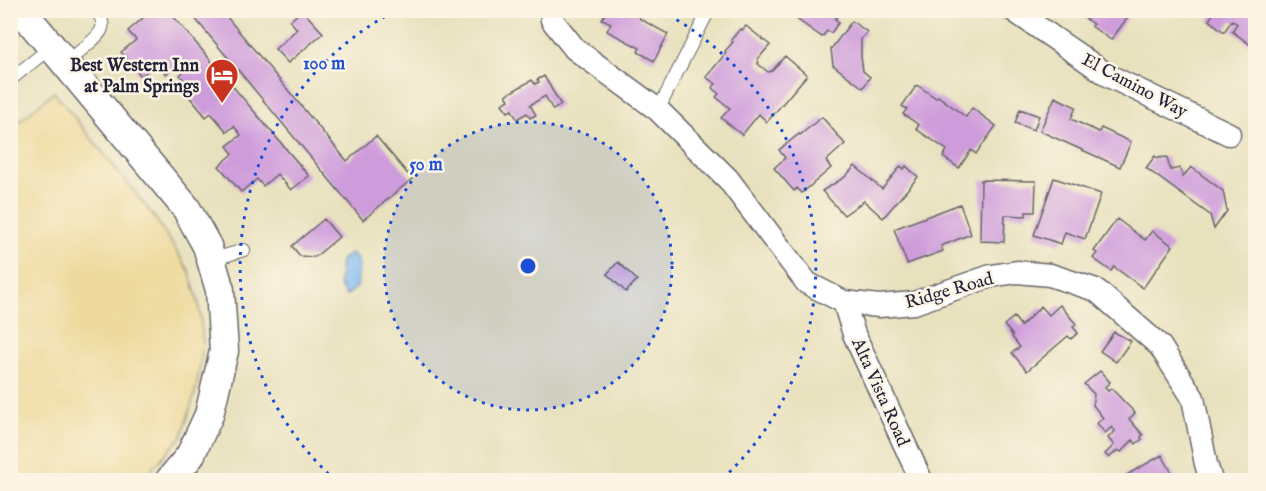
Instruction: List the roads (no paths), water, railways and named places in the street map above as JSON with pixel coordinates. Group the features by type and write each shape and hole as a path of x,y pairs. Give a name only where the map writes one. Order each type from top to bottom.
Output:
{"street":[{"path":"21,10 186,208 212,260 220,290 224,351 209,415 190,456 170,480"},
{"name":"Ridge Road","path":"551,10 552,21 575,49 658,110 728,178 807,283 844,302 879,306 914,303 992,276 1017,272 1050,275 1096,291 1160,346 1192,398 1211,480"},
{"name":"El Camino Way","path":"1013,10 1109,75 1229,134"},
{"name":"Alta Vista Road","path":"844,302 854,334 921,480"}],"lane":[{"path":"10,80 100,34 102,24 96,10"},
{"path":"658,110 709,10"},
{"path":"212,260 244,250"}],"water":[{"path":"352,253 359,264 357,287 346,296 339,285 341,260"}],"place":[{"name":"Best Western Inn at Palm Springs","path":"222,104"}]}
